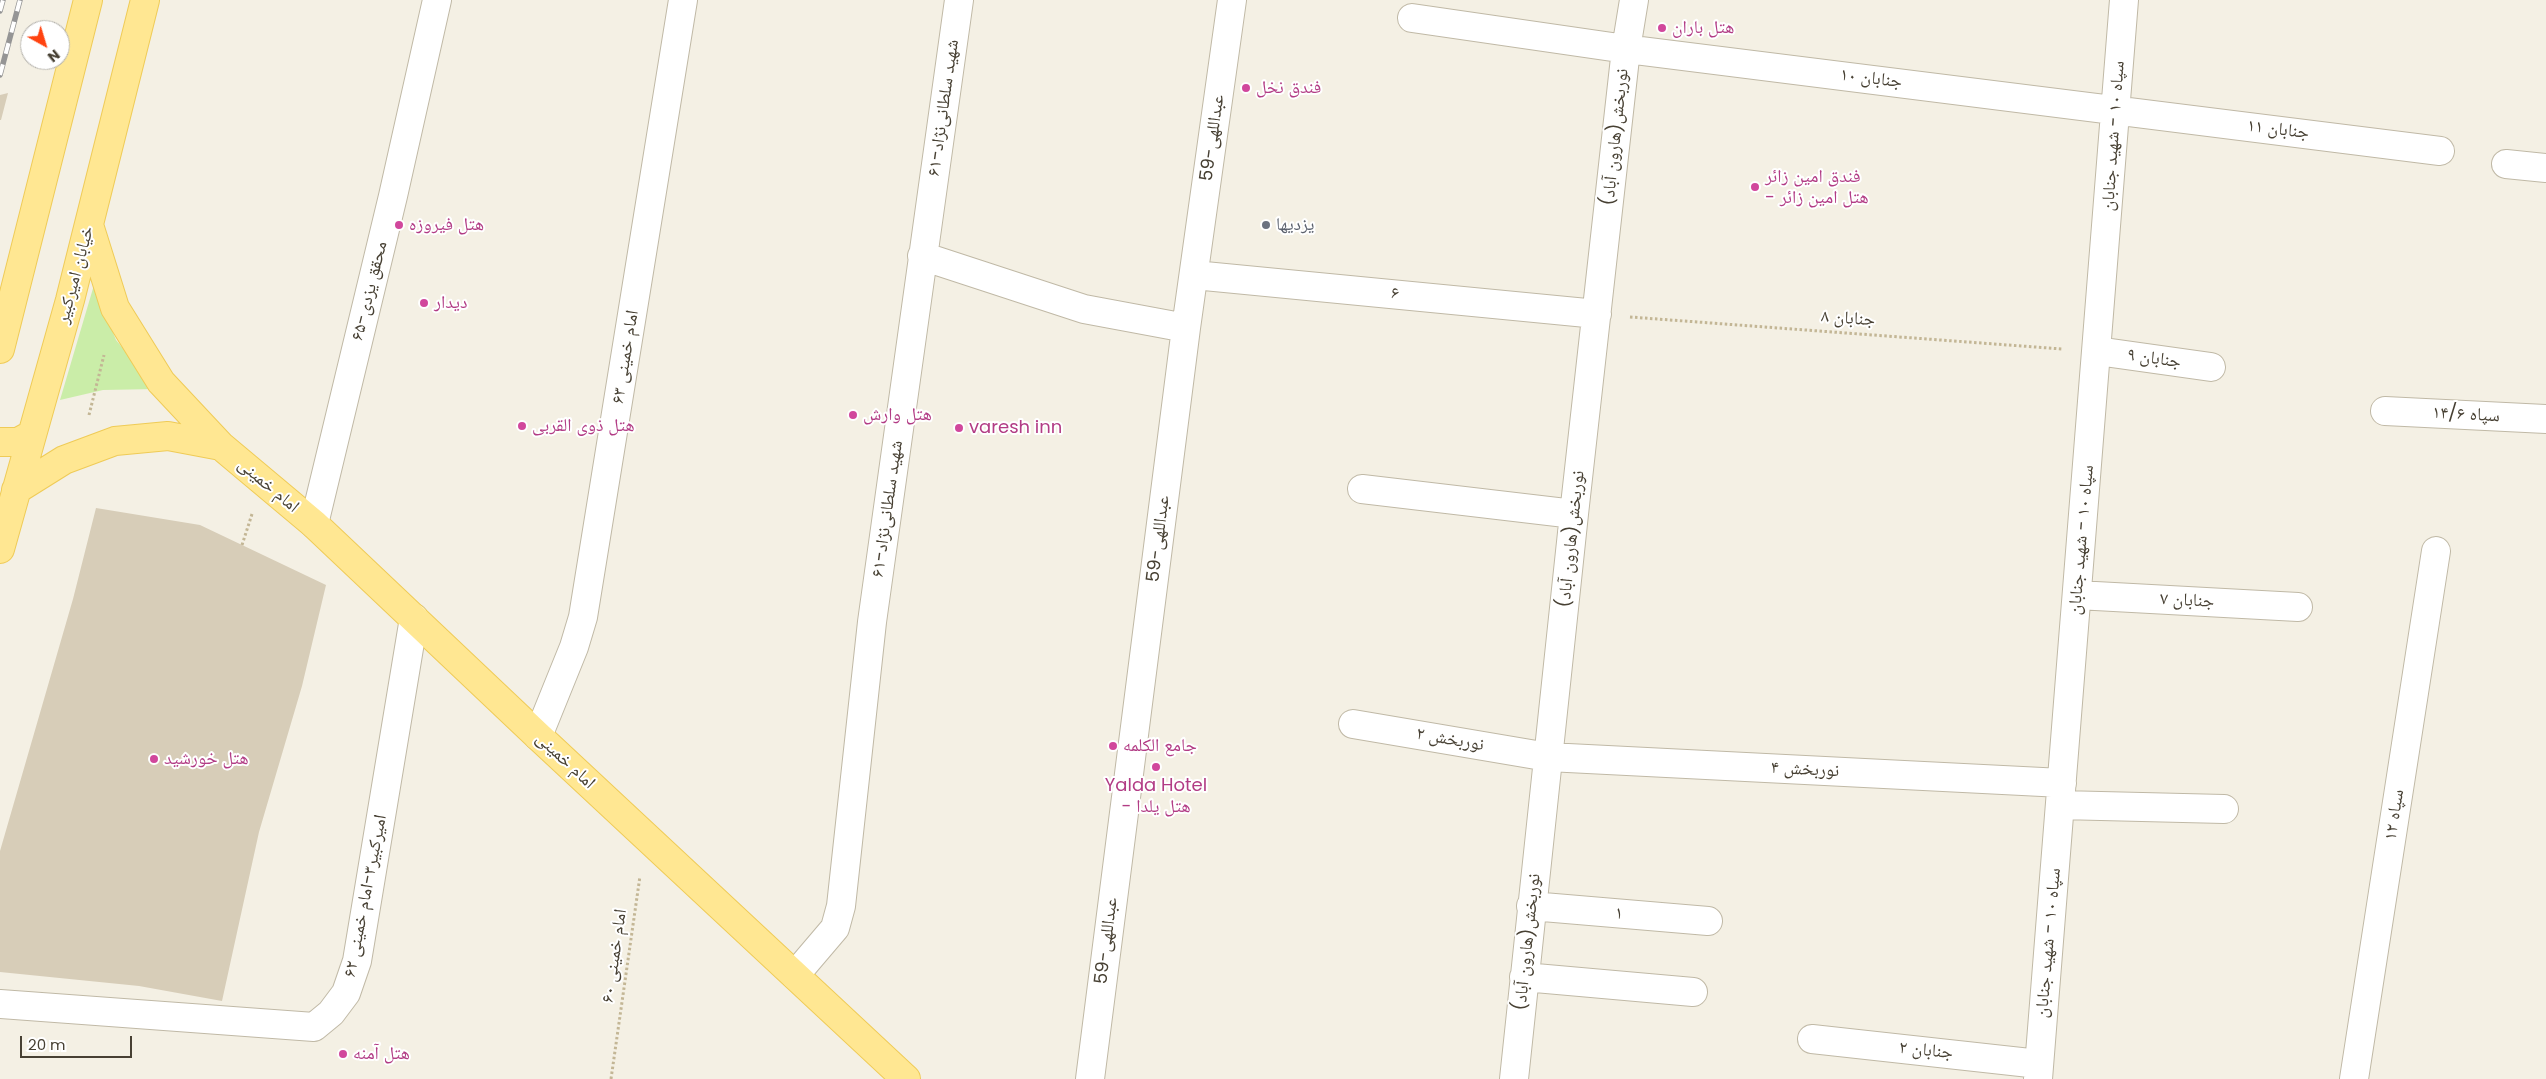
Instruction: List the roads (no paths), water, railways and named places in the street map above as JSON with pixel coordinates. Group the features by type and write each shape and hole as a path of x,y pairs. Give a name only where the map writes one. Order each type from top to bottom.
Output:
{"main road":[{"path":"0,349 88,0"},
{"name":"خیابان امیرکبیر","path":"0,549 89,225 145,0"},
{"name":"امام خمینی","path":"89,225 116,308 161,382 221,446 314,524 906,1079"},
{"path":"0,442 18,442 31,435"},
{"name":"امام خمینی","path":"16,490 64,460 114,442 168,436 221,446"}],"street":[{"name":"محقق یزدی-۶۵","path":"314,524 393,196 437,0"},
{"name":"امام خمینی ۶۳","path":"538,736 574,646 583,617 683,0"},
{"name":"شهید سلطانی‌نژاد-۶۱","path":"795,975 835,928 841,906 872,622 959,0"},
{"name":"عبداللهی-59","path":"1090,1079 1186,328 1232,0"},
{"name":"نوربخش(هارون آباد)","path":"1514,1079 1574,514 1626,49 1634,0"},
{"name":"سپاه ۱۰ - شهید جنابان","path":"2038,1071 2117,109 2124,0"},
{"name":"جنابان ۱۰","path":"1412,18 1626,49 2117,109"},
{"name":"جنابان ۱۱","path":"2117,109 2440,151"},
{"path":"2506,164 2546,168"},
{"path":"922,256 1084,309 1186,328"},
{"name":"۶","path":"1194,275 1597,314"},
{"name":"جنابان ۹","path":"2097,351 2211,367"},
{"name":"سپاه ۱۴/۶","path":"2385,411 2546,419"},
{"path":"1362,490 1574,514"},
{"name":"سپاه ۱۲","path":"2354,1079 2436,552"},
{"name":"جنابان ۷","path":"2077,595 2298,607"},
{"name":"امیرکبیر۳-امام خمینی ۶۲","path":"0,1004 314,1027 331,1013 346,993 357,961 414,618"},
{"name":"نوربخش ۲","path":"1353,724 1548,757"},
{"name":"نوربخش ۴","path":"1548,757 2061,794 2224,809"},
{"name":"۱","path":"1531,906 1708,921"},
{"path":"1524,977 1693,992"},
{"name":"جنابان ۲","path":"1812,1039 2038,1071"}],"railway":[{"path":"0,11 3,0"},
{"path":"0,75 20,0"}],"place":[{"name":"هتل باران","path":"1662,28"},
{"name":"فندق نخل","path":"1246,88"},
{"name":"فندق امین زائر - هتل امین زائر","path":"1755,187"},
{"name":"هتل فیروزه","path":"399,225"},
{"name":"یزدیها","path":"1266,225"},
{"name":"ديدار","path":"424,303"},
{"name":"هتل وارش","path":"853,415"},
{"name":"هتل ذوی القربی","path":"522,426"},
{"name":"varesh inn","path":"959,428"},
{"name":"جامع الکلمه","path":"1113,746"},
{"name":"هتل خورشید","path":"154,759"},
{"name":"Yalda Hotel - هتل یلدا","path":"1156,767"},
{"name":"هتل آمنه","path":"343,1054"}]}
